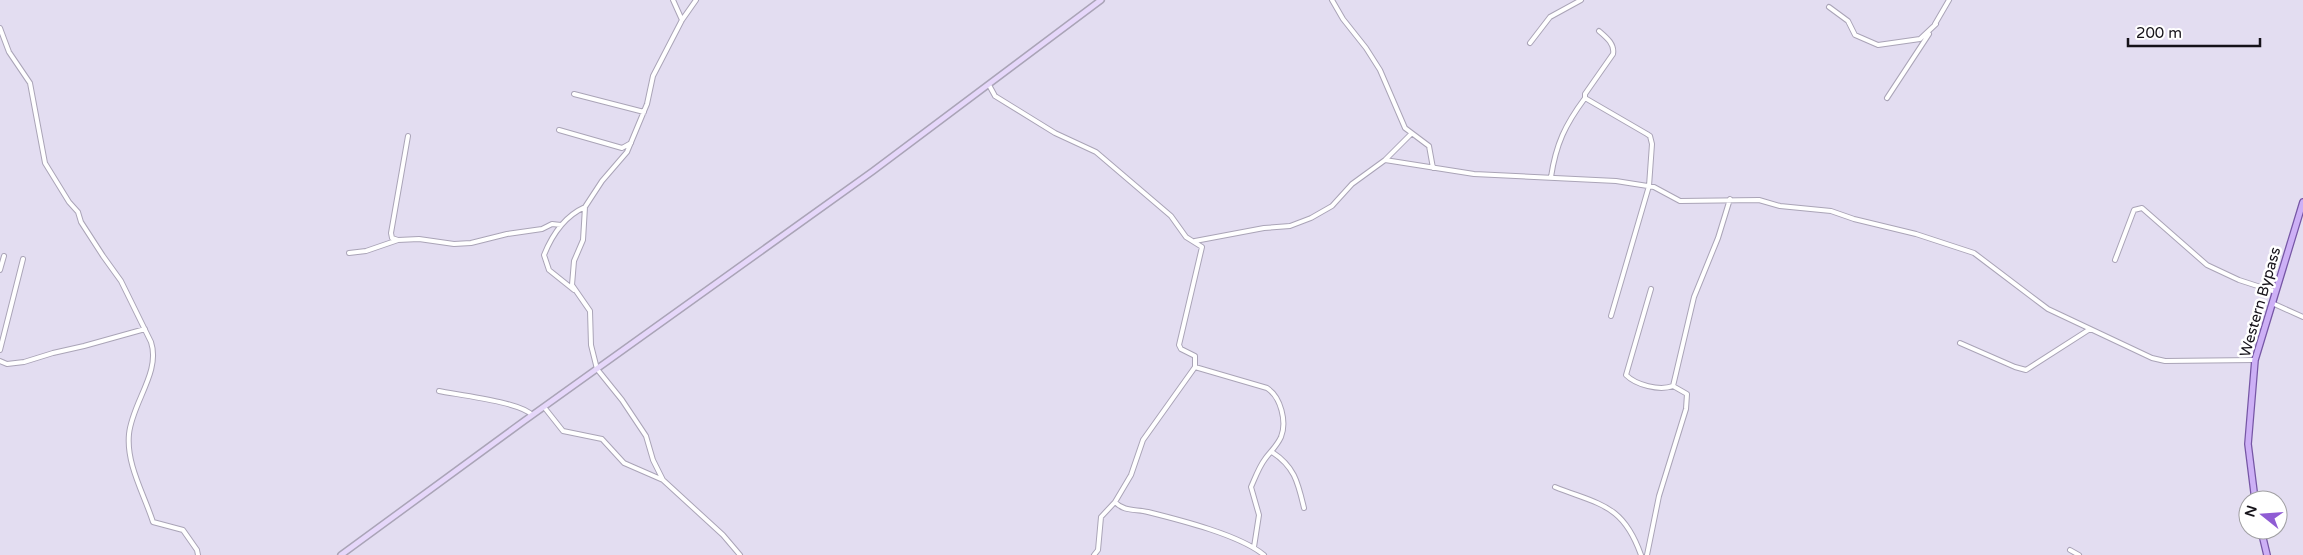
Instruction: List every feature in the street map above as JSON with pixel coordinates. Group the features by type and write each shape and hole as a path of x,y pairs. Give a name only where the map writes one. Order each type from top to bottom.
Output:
{"main road":[{"name":"Western Bypass","path":"2254,490 2248,444 2255,360 2303,202"},
{"path":"2263,540 2267,555"}],"street":[{"path":"673,0 682,20"},
{"path":"663,480 653,460 646,436 622,400 597,369 591,345 590,311 574,290 553,274 544,259 547,248 561,225 569,216 585,207 602,181 624,158 644,112 653,76 682,20 696,0"},
{"path":"341,555 989,85 1101,0"},
{"path":"1332,0 1342,19 1366,48 1380,70 1402,122 1411,134 1428,146 1433,168"},
{"path":"1530,43 1550,17 1582,0"},
{"path":"1887,98 1936,24 1949,0"},
{"path":"1829,7 1848,21 1855,35 1878,45 1920,39 1936,24"},
{"path":"0,28 9,52 30,83 45,163 69,202 78,212 81,222 121,281 152,342 155,359 129,430 133,468 153,522 183,530 197,550 198,555"},
{"path":"1551,177 1554,153 1562,131 1613,54 1614,49 1609,40 1599,31"},
{"path":"989,85 995,96 1056,133 1096,152 1171,216 1186,237 1202,247 1179,345 1181,349 1195,356 1195,367 1143,440 1133,471 1115,502 1101,517 1098,550 1094,555"},
{"path":"574,94 644,112"},
{"path":"1584,98 1650,136 1652,161 1649,186 1611,316"},
{"path":"559,130 622,148 631,143"},
{"path":"1195,241 1303,222 1332,206 1352,184 1385,160 1411,134"},
{"path":"398,240 392,238 390,233 408,136"},
{"path":"1385,160 1474,174 1551,177 1600,182 1612,180 1649,186 1677,201 1759,200 1780,206 1824,210 1896,228 1967,250 2002,273 2035,301 2152,358 2166,361 2255,360"},
{"path":"1673,386 1694,297 1718,238 1730,200"},
{"path":"574,290 572,268 583,240 585,207"},
{"path":"2115,260 2134,210 2142,208 2207,266 2239,280 2276,292"},
{"path":"349,253 366,251 398,240 419,239 454,244 471,243 507,234 542,229 552,224 561,225"},
{"path":"0,270 4,256"},
{"path":"0,350 23,259"},
{"path":"1647,555 1659,496 1686,409 1687,394 1673,386 1667,388 1656,387 1631,380 1626,375 1651,289"},
{"path":"2272,304 2303,317"},
{"path":"0,361 6,364 24,362 53,352 84,346 145,328"},
{"path":"1960,343 2026,370 2090,329"},
{"path":"1195,367 1267,388 1274,393 1281,410 1283,424 1281,437 1272,452 1264,460 1250,489 1257,502 1260,515 1254,547"},
{"path":"439,391 527,409 532,415"},
{"path":"544,407 563,431 602,439 624,463 663,480 722,534 740,555"},
{"path":"1272,452 1290,467 1295,476 1304,508"},
{"path":"1555,487 1615,512 1625,521 1641,555"},
{"path":"1115,502 1122,508 1142,510 1190,523 1254,547 1264,555"},
{"path":"2070,550 2079,555"}]}
